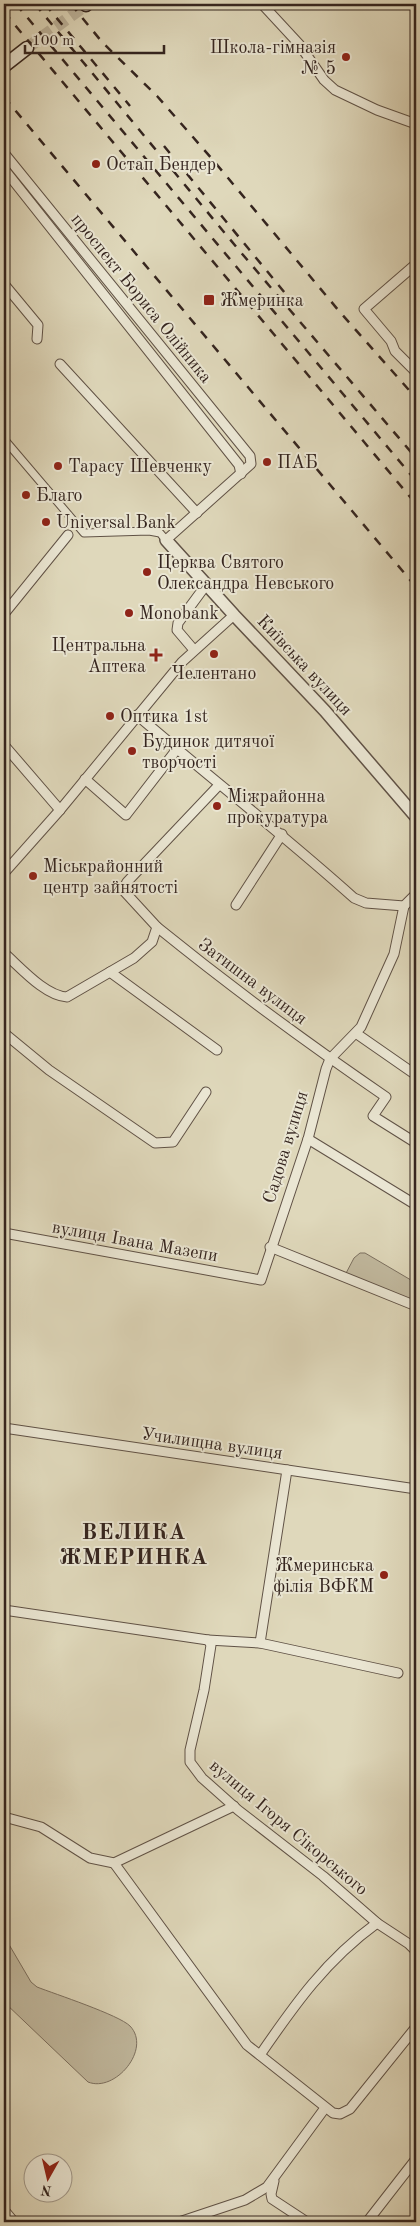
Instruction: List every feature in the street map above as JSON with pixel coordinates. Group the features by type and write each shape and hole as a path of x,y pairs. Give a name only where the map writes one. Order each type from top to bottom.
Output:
{"main road":[{"path":"4,66 27,48"}],"street":[{"path":"262,4 299,44 324,80 335,90 378,110 416,124"},
{"name":"проспект Бориса Олійника","path":"4,153 250,456 252,464 241,474 239,465 4,169"},
{"path":"416,264 364,308 391,341 395,351 416,372"},
{"path":"4,284 38,325 37,339"},
{"path":"60,364 197,513"},
{"path":"4,439 84,533 149,531 160,533 166,540 241,474"},
{"path":"4,614 68,535"},
{"name":"Київська вулиця","path":"166,540 234,615 325,710 416,817"},
{"path":"194,650 177,630 178,623 206,585"},
{"path":"4,873 60,810 137,715 194,650 234,615"},
{"path":"137,715 218,785 282,834 360,902 404,906 416,894"},
{"path":"4,745 60,810"},
{"path":"85,779 126,815 176,749"},
{"name":"Затишна вулиця","path":"218,785 127,882 123,890 157,927 213,973 330,1059 386,1097 373,1116 416,1143"},
{"path":"236,905 282,834"},
{"name":"Садова вулиця","path":"261,1280 270,1248 308,1139 330,1059 356,1034 391,963 397,945 404,906"},
{"path":"4,953 46,990 58,997 67,997 134,958 152,942 157,927"},
{"path":"110,972 216,1050"},
{"path":"4,1033 38,1062 155,1142 173,1142 206,1092"},
{"path":"356,1034 416,1075"},
{"path":"308,1139 416,1205"},
{"name":"вулиця Івана Мазепи","path":"4,1233 261,1280"},
{"path":"270,1248 416,1306"},
{"name":"Училищна вулиця","path":"4,1428 416,1488"},
{"path":"260,1643 287,1470"},
{"path":"4,1610 208,1640 260,1643 398,1674"},
{"name":"вулиця Ігоря Сікорського","path":"208,1640 211,1645 204,1690 190,1750 190,1762 202,1778 234,1806 324,1876 377,1923 409,1944 416,1951"},
{"path":"4,1817 41,1827 90,1858 114,1863 234,1806"},
{"path":"114,1863 247,2045 325,2108 340,2114 350,2109 416,2027"},
{"path":"260,2055 305,1991 324,1969 352,1941 377,1923"},
{"path":"179,2222 244,2200 267,2187 325,2108"},
{"path":"367,2222 416,2159"},
{"path":"275,2178 271,2194 272,2199 307,2222"},
{"path":"4,2210 14,2222"}],"shaded area":[{"path":"360,1253 365,1253 416,1283 416,1306 344,1277 354,1258"},
{"path":"4,1936 31,1982 37,1987 113,2016 130,2026 136,2035 137,2046 127,2067 119,2075 109,2081 98,2084 88,2082 4,2002"}],"tunnel":[{"path":"27,48 86,5"}],"railway":[{"path":"16,4 416,481"},
{"path":"35,4 238,249 416,458"},
{"path":"45,4 130,106"},
{"path":"71,4 102,42 157,96 339,311 416,398"},
{"path":"4,12 416,504"},
{"path":"4,97 416,587"},
{"path":"164,146 299,310"}],"place":[{"name":"Школа-гімназія № 5","path":"346,57"},
{"name":"Остап Бендер","path":"96,164"},
{"name":"Жмеринка","path":"209,300"},
{"name":"ПАБ","path":"267,462"},
{"name":"Тарасу Шевченку","path":"58,466"},
{"name":"Благо","path":"26,495"},
{"name":"Universal Bank","path":"46,522"},
{"name":"Церква Святого Олександра Невського","path":"147,572"},
{"name":"Monobank","path":"129,613"},
{"name":"Челентано","path":"214,654"},
{"name":"Центральна Аптека","path":"156,655"},
{"name":"Оптика 1st","path":"110,716"},
{"name":"Будинок дитячої творчості","path":"132,751"},
{"name":"Міжрайонна прокуратура","path":"217,806"},
{"name":"Міськрайонний центр зайнятості","path":"33,876"},
{"name":"Жмеринська філія ВФКМ","path":"384,1575"}],"district":[{"name":"ВЕЛИКА ЖМЕРИНКА","path":"134,1544"}]}
